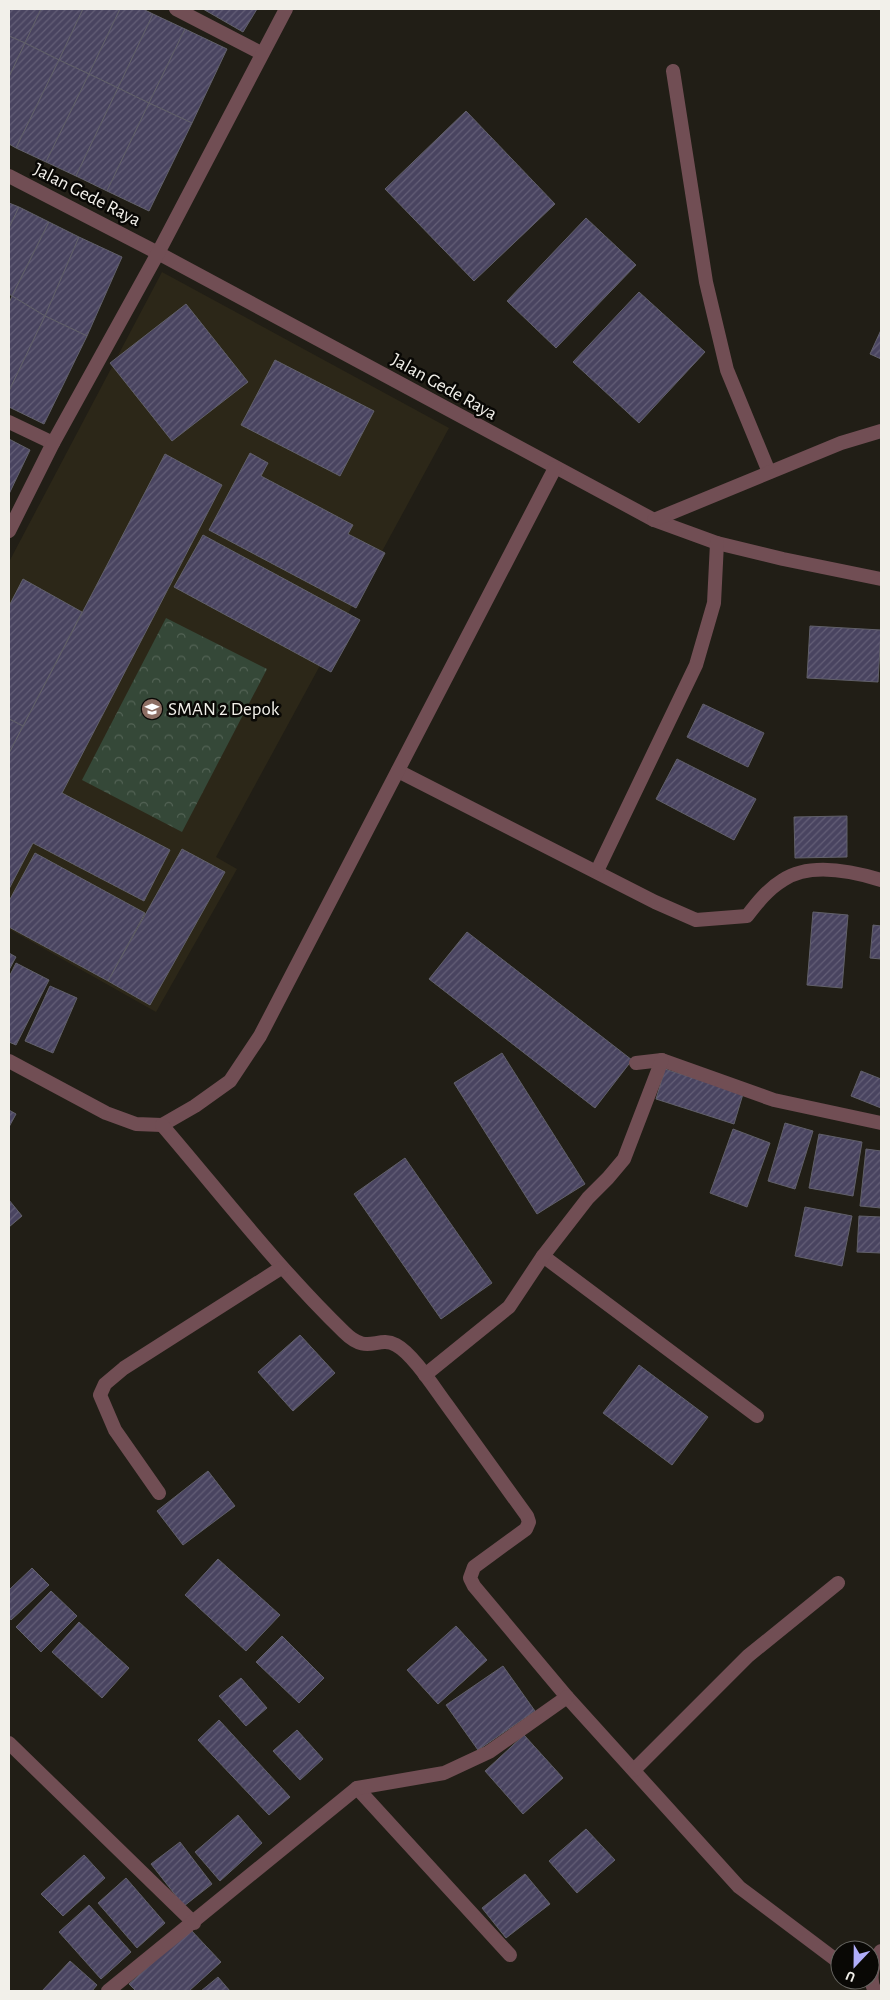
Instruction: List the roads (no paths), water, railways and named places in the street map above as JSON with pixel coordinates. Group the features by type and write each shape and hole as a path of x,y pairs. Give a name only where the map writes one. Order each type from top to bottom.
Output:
{"street":[{"path":"176,9 261,54"},
{"path":"9,532 53,442 158,253 286,9"},
{"path":"673,71 706,282 727,370 769,472"},
{"name":"Jalan Gede Raya","path":"9,176 158,253 654,520 718,543 783,560 881,579"},
{"path":"9,422 53,442"},
{"path":"654,520 841,443 881,431"},
{"path":"9,1060 106,1113 136,1124 162,1125 230,1081 260,1036 555,468"},
{"path":"597,871 696,664 714,603 718,543"},
{"path":"398,771 655,902 696,920 747,916 761,898 782,880 800,872 826,870 866,875 881,880"},
{"path":"636,1063 662,1060 774,1100 881,1123"},
{"path":"425,1374 508,1307 543,1256 588,1198 624,1159 662,1060"},
{"path":"162,1125 281,1268 358,1344 368,1346 382,1343 395,1344 425,1374 527,1516 529,1522 526,1529 474,1567 470,1578 474,1586 567,1697 739,1887 830,1955"},
{"path":"543,1256 756,1416"},
{"path":"159,1493 115,1430 100,1395 101,1389 124,1368 281,1268"},
{"path":"634,1770 748,1656 838,1583"},
{"path":"108,1991 194,1923 357,1788 444,1772 489,1752 567,1697"},
{"path":"9,1744 194,1923"},
{"path":"357,1788 510,1955"}],"place":[{"name":"SMAN 2 Depok","path":"152,709"}]}
